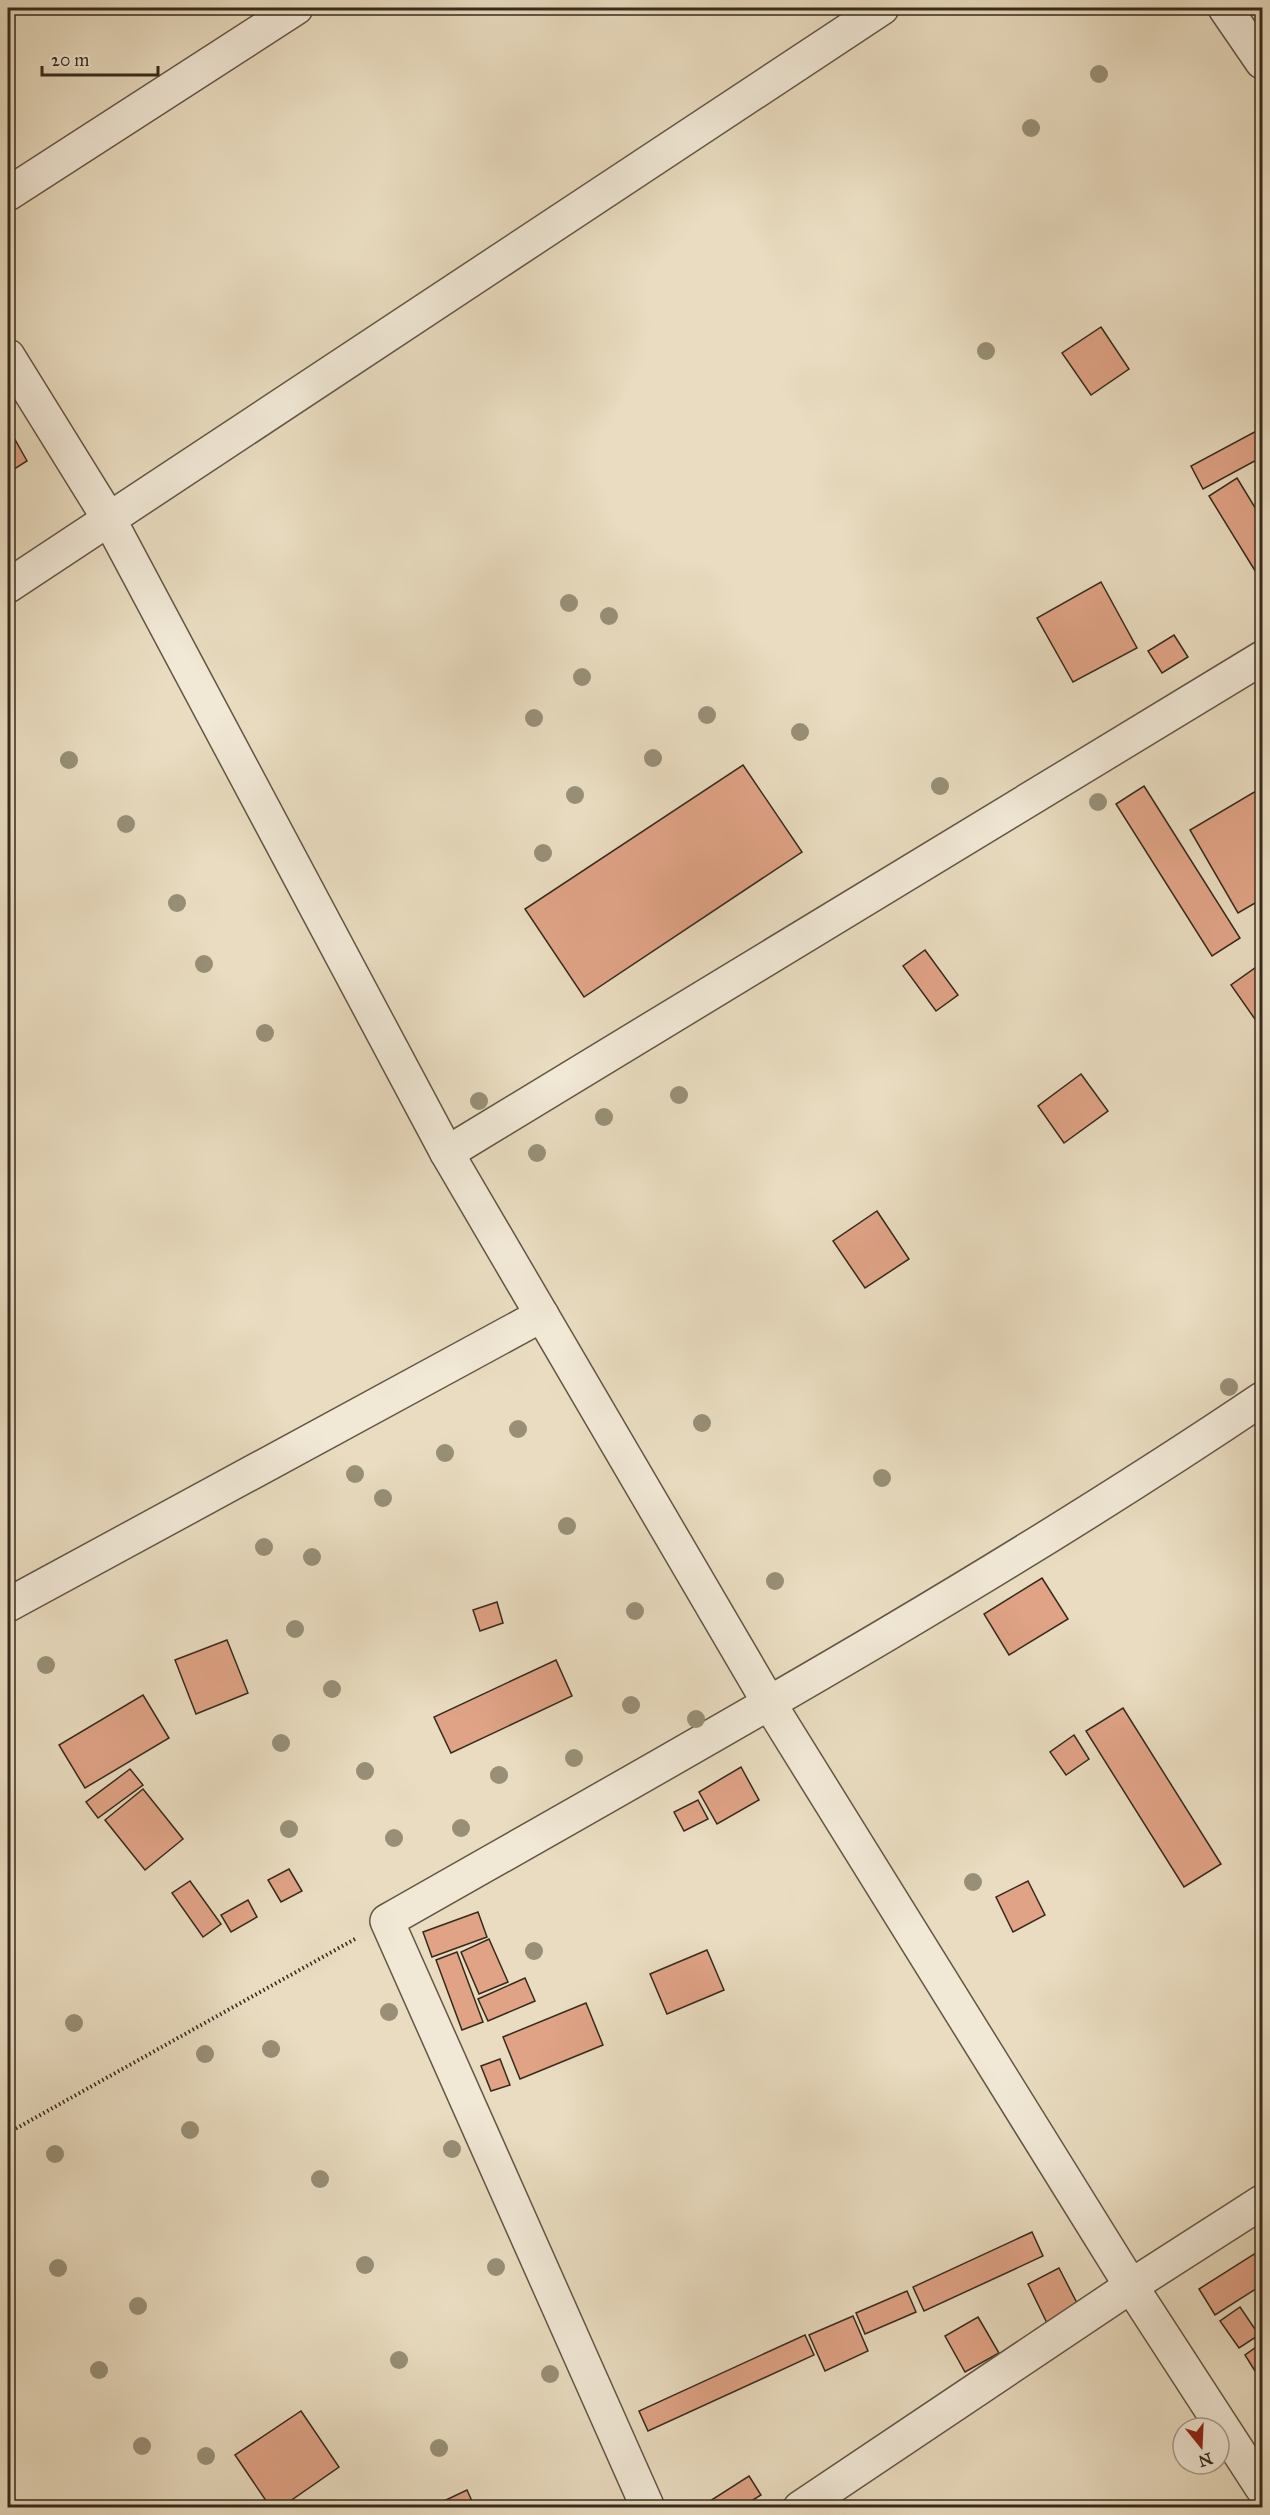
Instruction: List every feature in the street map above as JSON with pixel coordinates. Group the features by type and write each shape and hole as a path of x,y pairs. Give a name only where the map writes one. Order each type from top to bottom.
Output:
{"street":[{"path":"8,194 296,8"},
{"path":"8,586 882,8"},
{"path":"1225,8 1263,62"},
{"path":"8,356 109,519 447,1153 769,1703 1131,2286 1263,2488"},
{"path":"447,1153 1263,657"},
{"path":"8,1605 542,1315"},
{"path":"648,2508 387,1921 769,1703 1130,1488 1263,1399"},
{"path":"800,2508 1131,2286 1263,2202"}],"path":[{"path":"8,2133 387,1921"}],"building":[{"path":"1101,327 1129,369 1091,395 1062,353"},
{"path":"8,427 27,461 8,473"},
{"path":"1262,428 1262,457 1203,489 1191,466"},
{"path":"1237,478 1262,519 1262,582 1209,496"},
{"path":"1101,582 1137,648 1073,682 1037,618"},
{"path":"1174,635 1188,657 1162,673 1148,651"},
{"path":"743,765 802,852 584,997 525,909"},
{"path":"1144,786 1240,938 1212,956 1116,804"},
{"path":"1256,791 1262,802 1262,899 1238,913 1190,830"},
{"path":"925,950 958,995 936,1011 903,966"},
{"path":"1262,963 1262,1018 1257,1022 1231,985"},
{"path":"1081,1074 1108,1111 1064,1143 1038,1106"},
{"path":"877,1211 909,1259 865,1288 833,1241"},
{"path":"1042,1578 1068,1619 1009,1655 984,1614"},
{"path":"497,1602 503,1623 480,1631 473,1610"},
{"path":"227,1640 248,1693 196,1714 175,1660"},
{"path":"556,1660 572,1696 451,1753 434,1717"},
{"path":"143,1695 169,1738 85,1788 59,1745"},
{"path":"1123,1708 1221,1864 1184,1887 1086,1731"},
{"path":"1074,1735 1089,1759 1066,1775 1050,1752"},
{"path":"741,1767 759,1800 717,1824 699,1792"},
{"path":"130,1769 143,1785 98,1818 86,1802"},
{"path":"143,1789 183,1839 145,1870 105,1820"},
{"path":"698,1800 708,1819 684,1831 674,1812"},
{"path":"289,1869 302,1891 281,1902 268,1880"},
{"path":"190,1881 221,1924 203,1937 172,1893"},
{"path":"1028,1881 1045,1915 1013,1932 996,1897"},
{"path":"248,1900 257,1917 231,1932 221,1915"},
{"path":"478,1912 487,1937 432,1957 423,1932"},
{"path":"489,1939 508,1982 479,1994 461,1952"},
{"path":"707,1950 724,1990 667,2014 650,1974"},
{"path":"457,1952 483,2022 462,2030 436,1960"},
{"path":"525,1978 535,2001 488,2021 478,1999"},
{"path":"586,2003 603,2045 520,2079 503,2037"},
{"path":"500,2059 510,2085 491,2091 481,2066"},
{"path":"1032,2232 1043,2256 924,2311 913,2287"},
{"path":"1262,2249 1262,2285 1215,2315 1199,2289"},
{"path":"1059,2268 1079,2307 1047,2323 1028,2284"},
{"path":"907,2291 916,2312 865,2334 856,2313"},
{"path":"1240,2307 1259,2335 1239,2348 1220,2321"},
{"path":"853,2316 868,2351 825,2371 809,2335"},
{"path":"978,2317 999,2353 965,2372 945,2336"},
{"path":"805,2335 814,2355 648,2431 639,2411"},
{"path":"1262,2343 1262,2377 1260,2379 1245,2355"},
{"path":"301,2411 339,2467 280,2508 271,2508 235,2455"},
{"path":"749,2476 761,2495 740,2508 699,2508"},
{"path":"467,2490 475,2508 429,2508"}]}
